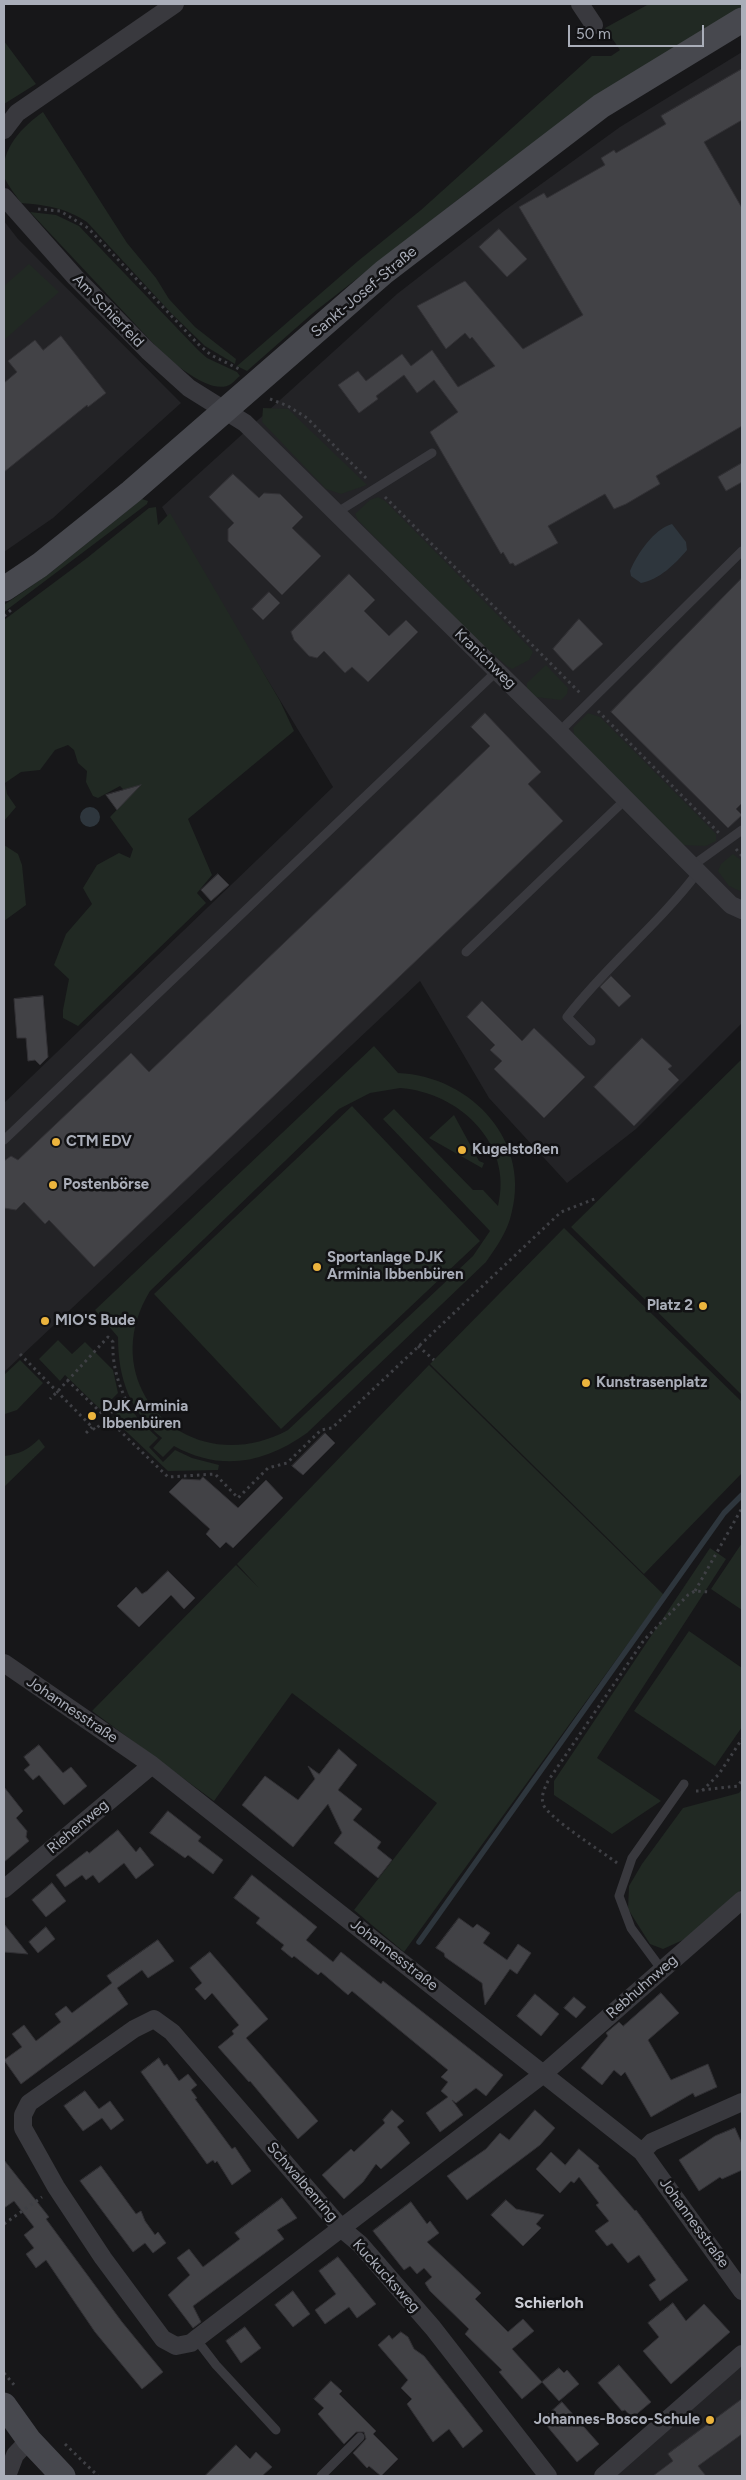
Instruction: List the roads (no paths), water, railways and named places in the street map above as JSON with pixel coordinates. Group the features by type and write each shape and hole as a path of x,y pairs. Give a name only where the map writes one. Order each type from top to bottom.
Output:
{"street":[{"path":"4,130 17,113 175,4"},
{"path":"580,4 594,25"},
{"name":"Sankt-Josef-Straße","path":"11,597 40,565 131,492 235,416 262,393 384,272 601,106 742,20"},
{"name":"Am Schierfeld","path":"4,197 15,212 148,351 190,388 235,416"},
{"name":"Kranichweg","path":"235,416 559,732 731,905 742,910"},
{"name":"Johannesstraße","path":"4,1663 152,1765 411,1968 542,2075 642,2152 742,2291"},
{"name":"Riehenweg","path":"4,1889 152,1765"},
{"name":"Rebhuhnweg","path":"542,2075 742,1900"},
{"name":"Schwalbenring","path":"154,2019 172,2032 342,2229 191,2343 176,2346 164,2338 103,2258 56,2188 23,2128 23,2115 29,2103 134,2028 154,2019"},
{"name":"Kuckucksweg","path":"542,2075 342,2229 360,2244 433,2328 548,2476"},
{"path":"642,2152 652,2142 742,2102"},
{"path":"603,2476 742,2354"},
{"path":"10,2396 29,2440 62,2476"},
{"path":"7,2476 15,2455 29,2440"}],"lane":[{"path":"336,513 432,453"},
{"path":"559,732 742,551"},
{"path":"4,1140 497,671"},
{"path":"466,952 626,799"},
{"path":"592,1040 567,1017 590,987 684,891 695,869 742,830"},
{"path":"662,1970 631,1928 619,1896 632,1858 684,1784"},
{"path":"196,2339 216,2365 276,2430"},
{"path":"321,2476 360,2437"}],"waterway":[{"path":"419,1942 724,1513 742,1495"}],"place":[{"name":"CTM EDV","path":"56,1142"},
{"name":"Kugelstoßen","path":"462,1150"},
{"name":"Postenbörse","path":"53,1185"},
{"name":"Sportanlage DJK Arminia Ibbenbüren","path":"317,1267"},
{"name":"Platz 2","path":"703,1306"},
{"name":"MIO'S Bude","path":"45,1321"},
{"name":"Kunstrasenplatz","path":"586,1383"},
{"name":"DJK Arminia Ibbenbüren","path":"92,1416"},
{"name":"Johannes-Bosco-Schule","path":"710,2420"}],"district":[{"name":"Schierloh","path":"549,2303"}]}
